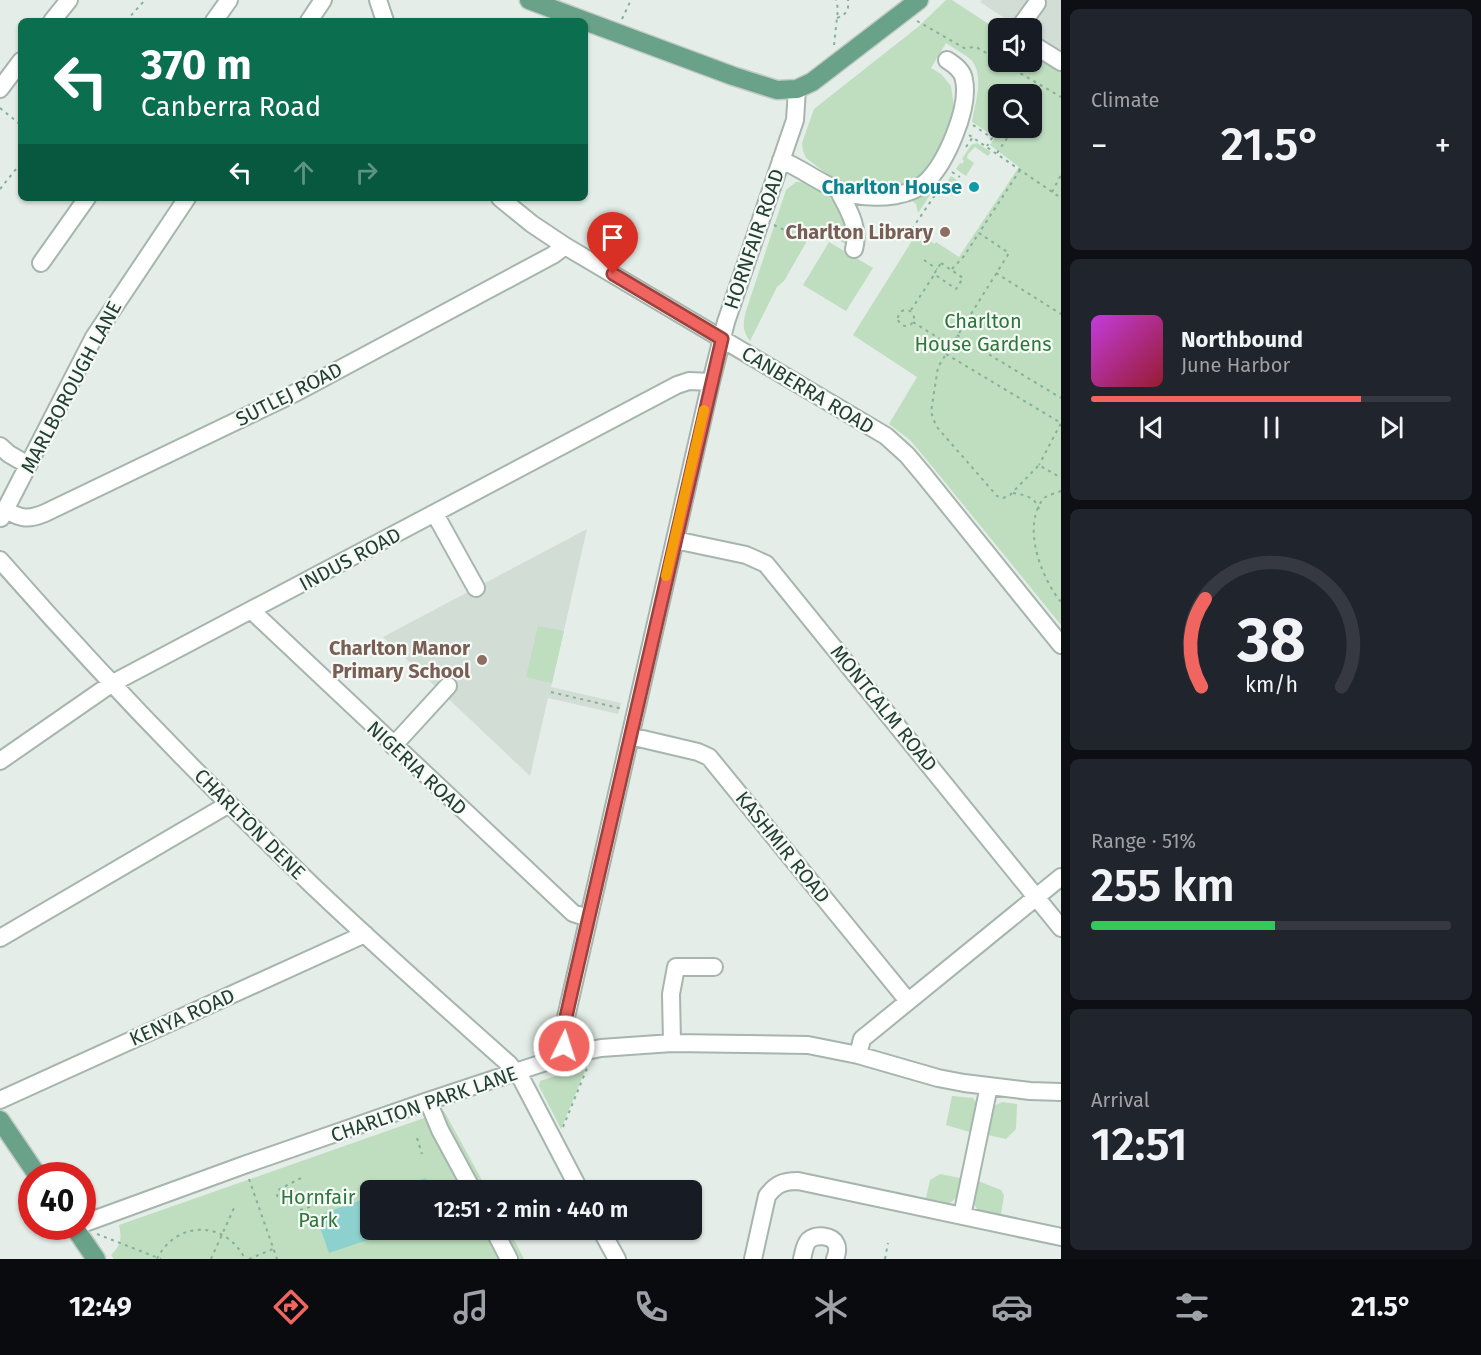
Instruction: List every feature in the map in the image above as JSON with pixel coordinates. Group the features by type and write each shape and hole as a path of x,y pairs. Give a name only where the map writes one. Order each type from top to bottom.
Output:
{"main road":[{"path":"529,0 577,18"},
{"path":"588,22 759,85 777,90 797,89 825,73 919,0"},
{"path":"0,1120 28,1162"},
{"path":"87,1240 96,1259"}],"street":[{"path":"54,18 69,0"},
{"path":"311,18 323,0"},
{"path":"378,0 384,18"},
{"path":"216,18 226,1"},
{"path":"1026,18 1037,3"},
{"path":"1042,50 1061,62"},
{"path":"781,160 799,167 838,190 873,197 910,192 927,181 948,147 957,127 963,104 964,80 961,72 947,60"},
{"path":"3,79 18,64"},
{"name":"HORNFAIR ROAD","path":"567,1056 563,1035 564,1026 711,382 722,339 795,120 797,89"},
{"path":"838,190 856,229 857,239 854,249"},
{"path":"40,263 85,201"},
{"name":"MARLBOROUGH LANE","path":"3,514 94,337 185,201"},
{"name":"CANBERRA ROAD","path":"504,201 565,246 876,430 900,448 1061,645"},
{"name":"SUTLEJ ROAD","path":"3,514 34,518 45,513 297,392 553,255 565,246"},
{"name":"INDUS ROAD","path":"0,761 111,684 677,385 689,381 711,382"},
{"path":"0,446 28,465"},
{"path":"435,514 476,588"},
{"name":"MONTCALM ROAD","path":"675,540 746,555 766,564 1061,928"},
{"name":"CHARLTON DENE","path":"0,560 111,684 229,804 365,934 506,1061 522,1080 574,1180"},
{"name":"NIGERIA ROAD","path":"251,610 573,913 588,918"},
{"path":"393,746 448,686"},
{"name":"KASHMIR ROAD","path":"630,736 698,752 709,757 908,1002"},
{"path":"0,938 229,804"},
{"path":"858,1055 862,1039 1061,877"},
{"name":"KENYA ROAD","path":"0,1100 365,934"},
{"path":"672,1043 671,994 676,967 714,967"},
{"name":"CHARLTON PARK LANE","path":"96,1222 244,1165 428,1101 567,1056 601,1048 672,1043 797,1044 858,1055 938,1078 989,1086 1061,1092"},
{"path":"962,1216 989,1086"},
{"path":"428,1101 440,1130 467,1180"},
{"path":"753,1259 767,1196 773,1188 788,1181 798,1181 1061,1237"},
{"path":"802,1259 806,1245 811,1238 817,1236 831,1238 836,1243 836,1259"},
{"path":"499,1240 509,1259"},
{"path":"607,1240 617,1259"}],"path":[{"path":"129,18 145,0"},
{"path":"625,13 631,0"},
{"path":"833,52 838,9 836,0"},
{"path":"837,18 845,15 848,10 848,0"},
{"path":"917,21 964,48 976,47 988,54"},
{"path":"1019,72 1039,84"},
{"path":"1042,86 1061,97"},
{"path":"0,108 18,123"},
{"path":"972,124 992,138 987,146"},
{"path":"968,134 1061,198"},
{"path":"997,153 1007,138"},
{"path":"0,189 18,167"},
{"path":"948,169 960,177"},
{"path":"951,270 964,256 1020,170"},
{"path":"1052,192 1061,175"},
{"path":"772,223 807,241"},
{"path":"946,354 1061,423 1039,465 1012,493 1003,498 991,491 936,426 931,412 938,367 957,335 1009,253 979,233"},
{"path":"924,260 937,269"},
{"path":"910,311 941,263 963,278 956,289 934,275"},
{"path":"996,273 1061,314"},
{"path":"910,311 914,315 913,322 906,326 901,324 898,320 900,312 910,311"},
{"path":"913,322 951,346"},
{"path":"957,335 1061,398"},
{"path":"1039,465 1061,478"},
{"path":"1061,491 1045,497 1034,518 1036,552 1052,591 1061,602"},
{"path":"1012,493 1028,496 1036,502 1038,510"},
{"path":"551,692 625,710"},
{"path":"560,1134 589,1063"},
{"path":"417,1138 423,1155"},
{"path":"244,1165 277,1259"},
{"path":"277,1197 278,1190 303,1177"},
{"path":"300,1210 319,1204"},
{"path":"211,1259 234,1208"},
{"path":"96,1234 159,1258 168,1242 184,1232 203,1229 222,1234 236,1244 247,1259 273,1249"},
{"path":"885,1259 888,1243"}],"shaded area":[{"path":"982,0 1061,0 1061,53 1042,42 1042,18 1005,18 980,2"},
{"name":"Charlton Manor Primary School","path":"587,529 551,687 621,703 618,714 548,698 530,776 383,637"}],"green space":[{"name":"Charlton House Gardens","path":"946,0 952,0 988,24 988,72 1042,72 1042,59 1061,71 1061,625 910,440 889,424 917,377 853,335 915,236 928,245 931,241 934,244 936,242 959,257 1019,167 990,145 994,138 1042,138 1042,84 988,84 988,132 972,122 978,88 977,71 974,64 969,58 946,43 931,68 941,74 951,86 954,107 944,143 922,178 895,190 844,187 806,158 802,143 814,109 918,27"},
{"path":"977,143 991,152 988,156 975,147 968,154 967,158 974,163 966,176 956,169 964,161 962,159 971,145"},
{"path":"944,172 918,213 916,204 909,199"},
{"path":"951,176 961,183 953,196 945,191 940,197 938,196 944,186 947,187 949,184 947,182"},
{"path":"796,182 820,189 839,208 848,225 849,246 815,227 784,281 777,287 750,341 744,326 746,311 786,190"},
{"path":"829,242 873,268 846,311 803,285"},
{"path":"538,626 564,631 552,683 526,677"},
{"path":"587,1066 561,1129 539,1086 540,1081"},
{"path":"952,1096 973,1098 976,1102 970,1132 946,1125"},
{"path":"1002,1102 1017,1104 1016,1129 1006,1139 988,1135 994,1106"},
{"name":"Hornfair Park","path":"444,1111 482,1180 360,1180 360,1240 514,1240 524,1259 114,1259 111,1255 120,1242 119,1225"},
{"path":"940,1174 960,1178 957,1196 949,1203 926,1198 930,1180"},
{"path":"978,1181 1001,1190 1004,1195 1001,1215 978,1210 974,1204"}],"water":[{"path":"360,1201 360,1240 367,1240 329,1253 316,1216"}],"slow traffic":[{"path":"666,576 704,410"}],"place":[{"name":"Charlton House","path":"974,187"},
{"name":"Charlton Library","path":"945,232"},
{"name":"Charlton Manor Primary School","path":"482,660"}],"route":[{"path":"564,1046 564,1026 722,339 613,274"}]}
